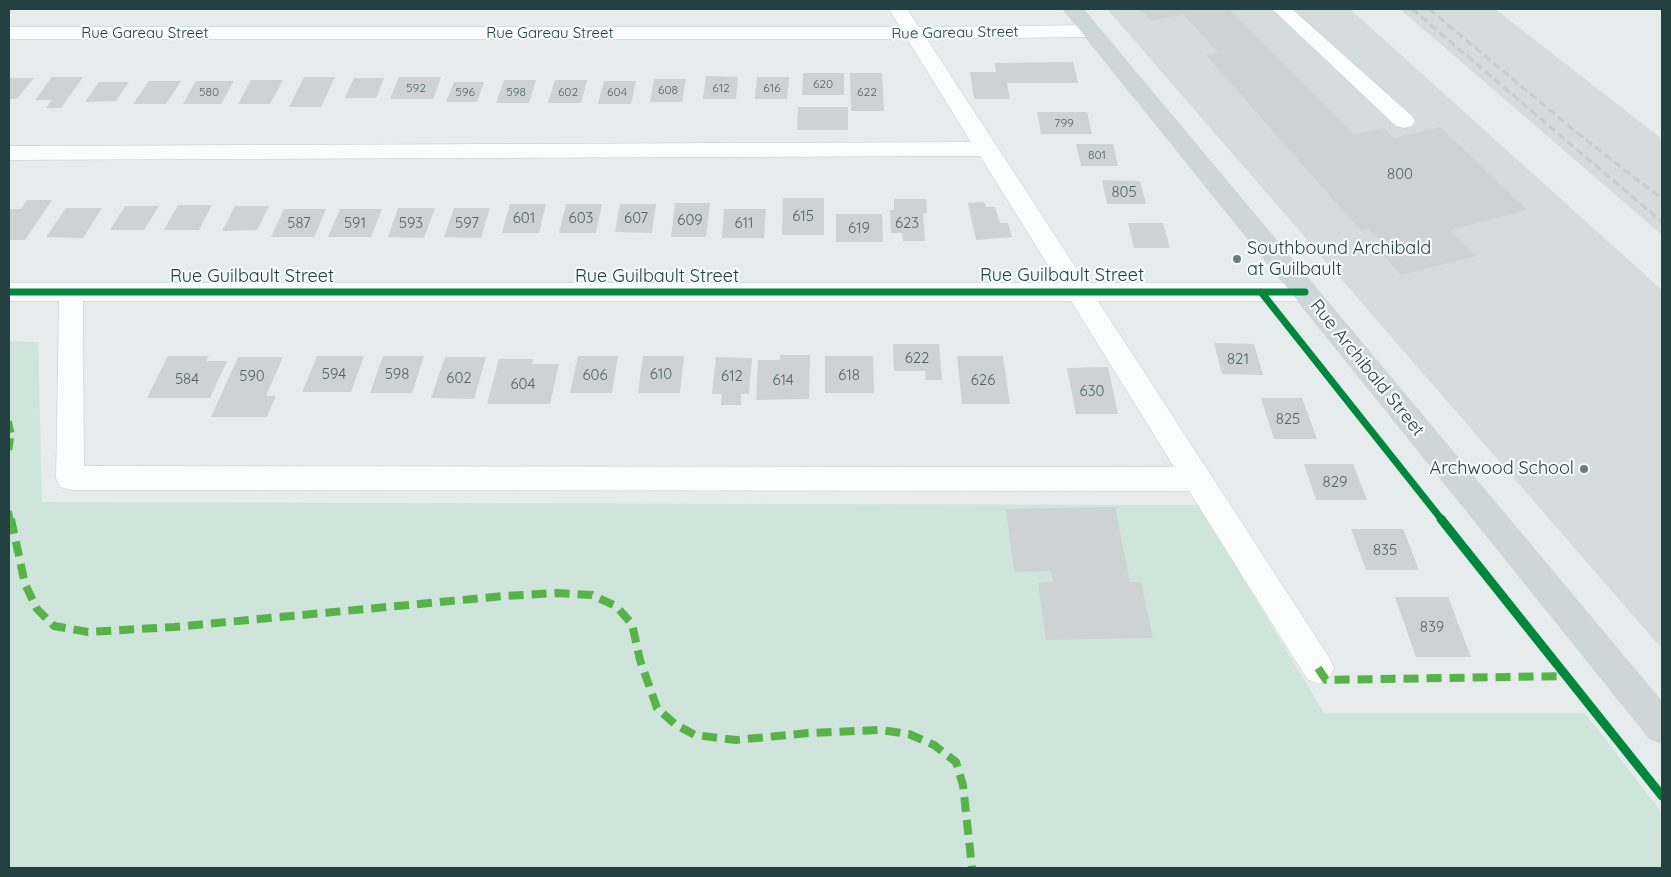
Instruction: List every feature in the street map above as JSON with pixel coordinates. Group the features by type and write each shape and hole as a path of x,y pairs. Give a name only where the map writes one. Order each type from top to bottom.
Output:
{"main road":[{"name":"Rue Archibald Street","path":"1073,9 1662,727"}],"street":[{"path":"898,9 1318,668"},
{"path":"1281,9 1404,121"},
{"name":"Rue Gareau Street","path":"9,33 915,33 1091,31"},
{"path":"9,153 989,149"},
{"name":"Rue Guilbault Street","path":"9,292 1305,292"},
{"path":"71,292 70,478 1198,480"}],"shaded area":[{"name":"Archwood School","path":"1107,9 1350,9 1662,290 1662,649"},
{"path":"1400,9 1495,9 1662,139 1662,235"}],"green space":[{"path":"9,341 38,342 42,502 1199,505 1324,713 1585,713 1662,813 1662,868 9,868"}],"building":[{"path":"1141,9 1229,9 1354,134 1384,128 1394,138 1440,127 1527,210 1450,230 1476,256 1401,275 1375,246 1383,244 1369,229 1361,231 1206,55 1218,52 1183,14 1151,21"},
{"path":"1073,62 1078,83 1007,83 1010,99 974,99 970,72 996,72 995,63"},
{"path":"803,73 844,73 844,95 802,95"},
{"path":"850,73 882,73 884,111 851,111"},
{"path":"706,76 738,77 736,99 703,99"},
{"path":"52,77 83,77 61,108 46,108 52,100 35,100"},
{"path":"304,77 335,77 321,107 289,107"},
{"path":"399,77 441,77 433,99 390,99"},
{"path":"757,77 789,77 787,99 755,99"},
{"path":"9,78 34,78 17,99 9,99"},
{"path":"354,78 384,78 376,98 345,98"},
{"path":"654,79 686,79 682,102 650,102"},
{"path":"251,80 283,80 270,104 238,104"},
{"path":"504,80 536,80 529,103 496,103"},
{"path":"555,80 587,80 581,103 548,103"},
{"path":"149,81 181,81 166,104 133,104"},
{"path":"196,81 234,81 221,104 183,104"},
{"path":"604,81 636,81 631,104 598,104"},
{"path":"99,82 129,82 116,101 85,102"},
{"path":"454,82 484,82 477,102 446,102"},
{"path":"798,107 848,107 848,130 797,130"},
{"path":"1037,112 1087,112 1092,134 1041,134"},
{"path":"1076,144 1113,144 1118,166 1081,166"},
{"path":"1102,180 1140,181 1146,204 1107,204"},
{"path":"783,198 824,198 824,235 782,235"},
{"path":"894,199 926,199 927,213 923,213 925,241 903,241 902,233 891,233 890,210 894,210"},
{"path":"27,200 52,200 25,240 9,240 9,211 10,209 21,209"},
{"path":"984,202 986,207 995,207 1000,223 1008,223 1012,237 976,240 968,203"},
{"path":"675,203 710,203 706,237 671,237"},
{"path":"510,204 546,204 539,233 502,233"},
{"path":"566,204 602,204 596,233 559,233"},
{"path":"620,204 656,204 652,233 615,232"},
{"path":"178,205 212,205 199,230 164,230"},
{"path":"125,206 159,206 144,230 110,230"},
{"path":"235,206 269,206 257,230 222,231"},
{"path":"66,208 102,208 83,238 46,237"},
{"path":"398,208 435,208 424,238 388,237"},
{"path":"454,208 490,208 481,238 444,237"},
{"path":"284,209 326,209 314,237 271,237"},
{"path":"340,209 382,209 371,237 328,237"},
{"path":"724,209 766,209 764,238 722,238"},
{"path":"836,214 882,214 883,242 836,242"},
{"path":"1128,223 1163,223 1170,248 1134,248"},
{"path":"1214,343 1254,344 1263,375 1222,374"},
{"path":"893,344 939,344 942,380 926,380 925,371 894,371"},
{"path":"780,355 810,355 809,399 756,400 758,360 780,360"},
{"path":"168,356 209,356 206,361 227,361 210,398 147,398"},
{"path":"317,356 364,356 351,392 302,392"},
{"path":"383,356 424,356 412,393 370,393"},
{"path":"578,356 618,356 612,393 570,393"},
{"path":"643,356 684,356 680,393 638,393"},
{"path":"825,356 873,356 874,393 825,393"},
{"path":"957,356 1003,356 1010,404 962,404"},
{"path":"238,357 283,357 266,396 276,396 267,417 211,417"},
{"path":"445,357 486,357 474,399 431,398"},
{"path":"716,357 752,358 749,394 741,394 741,405 721,405 722,394 712,394"},
{"path":"499,359 533,359 532,364 559,364 550,404 487,404"},
{"path":"1108,367 1118,414 1076,414 1067,368"},
{"path":"1261,398 1302,398 1317,439 1274,439"},
{"path":"1304,464 1353,464 1367,500 1316,500"},
{"path":"1115,507 1130,582 1141,582 1153,638 1046,640 1038,583 1053,582 1051,571 1014,572 1006,509"},
{"path":"1351,529 1403,529 1419,570 1366,570"},
{"path":"1395,597 1448,597 1471,657 1416,657"}],"railway":[{"path":"1412,9 1662,222"},
{"path":"1429,9 1576,132 1662,199"}],"marked path":[{"path":"9,421 12,434 9,453"},
{"path":"9,511 25,584 37,609 54,626 88,632 174,627 504,596 557,593 592,595 616,606 632,624 640,660 657,708 676,725 695,735 736,740 808,733 880,730 909,734 934,745 956,762 963,785 972,868"},
{"path":"1318,668 1326,680 1567,676"}],"cycle path":[{"path":"9,292 1305,292"},
{"path":"1261,292 1662,796"}],"place":[{"name":"Southbound Archibald at Guilbault","path":"1237,259"},
{"name":"Archwood School","path":"1584,469"}]}
